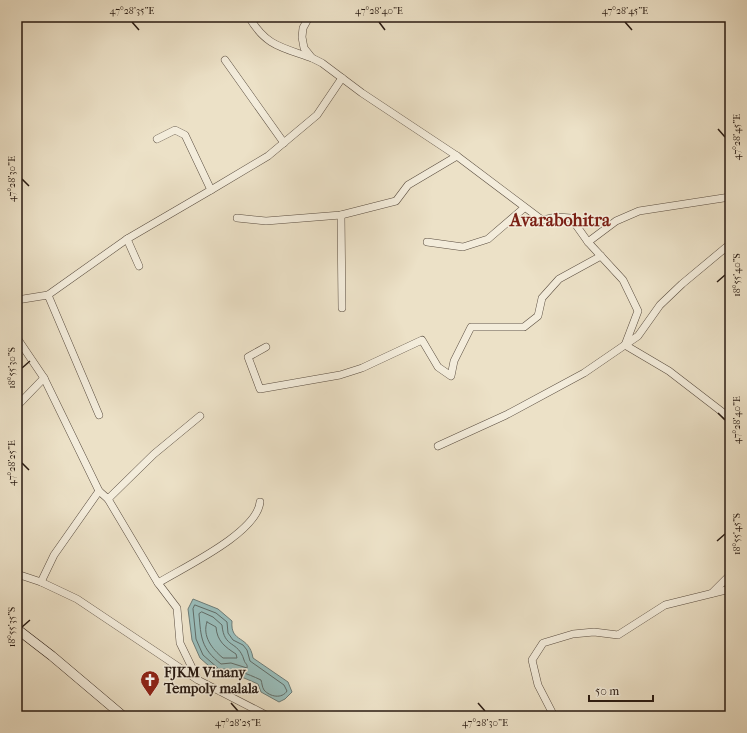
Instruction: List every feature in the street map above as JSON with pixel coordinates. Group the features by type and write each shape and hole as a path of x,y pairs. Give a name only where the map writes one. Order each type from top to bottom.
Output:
{"street":[{"path":"249,17 261,36 275,45 322,63 458,156 524,208 542,220 557,217 571,218 588,242 623,280 638,311 625,345"},
{"path":"309,17 303,28 302,37 304,48 312,58"},
{"path":"225,60 284,143"},
{"path":"17,300 48,295 127,239 268,156 317,115 342,78"},
{"path":"156,139 175,130 185,135 211,190"},
{"path":"237,218 266,221 341,215 396,201 408,185 458,156"},
{"path":"588,242 616,221 639,211 730,197"},
{"path":"427,242 463,247 488,239 524,208"},
{"path":"341,215 342,308"},
{"path":"127,239 139,266"},
{"path":"438,446 506,415 578,377 625,345 638,336 660,305 730,244"},
{"path":"266,347 248,357 260,389 340,375 362,368 422,340 438,366 451,376 454,361 471,327 524,327 538,316 542,298 559,280 601,256"},
{"path":"48,295 99,415"},
{"path":"17,338 44,378 99,491 108,499 158,583 177,608 179,617 180,643 198,680"},
{"path":"625,345 669,371 730,418"},
{"path":"17,406 44,378"},
{"path":"108,499 154,454 200,416"},
{"path":"41,582 54,555 99,491"},
{"path":"158,583 239,534 256,515 260,502"},
{"path":"17,574 41,582 77,599 198,680 268,716"},
{"path":"711,593 730,575"},
{"path":"554,716 538,685 532,660 542,643 572,634 594,632 618,635 664,605 730,589"},
{"path":"17,629 52,656 123,716"}],"water":[{"path":"193,599 218,609 232,621 234,633 248,645 253,658 288,682 292,692 285,699 279,702 261,692 258,684 243,678 229,674 218,674 200,658 192,640 188,609"}],"place":[{"name":"FJKM Vinany Tempoly malala","path":"150,697"}],"district":[{"name":"Avarabohitra","path":"560,220"}]}
